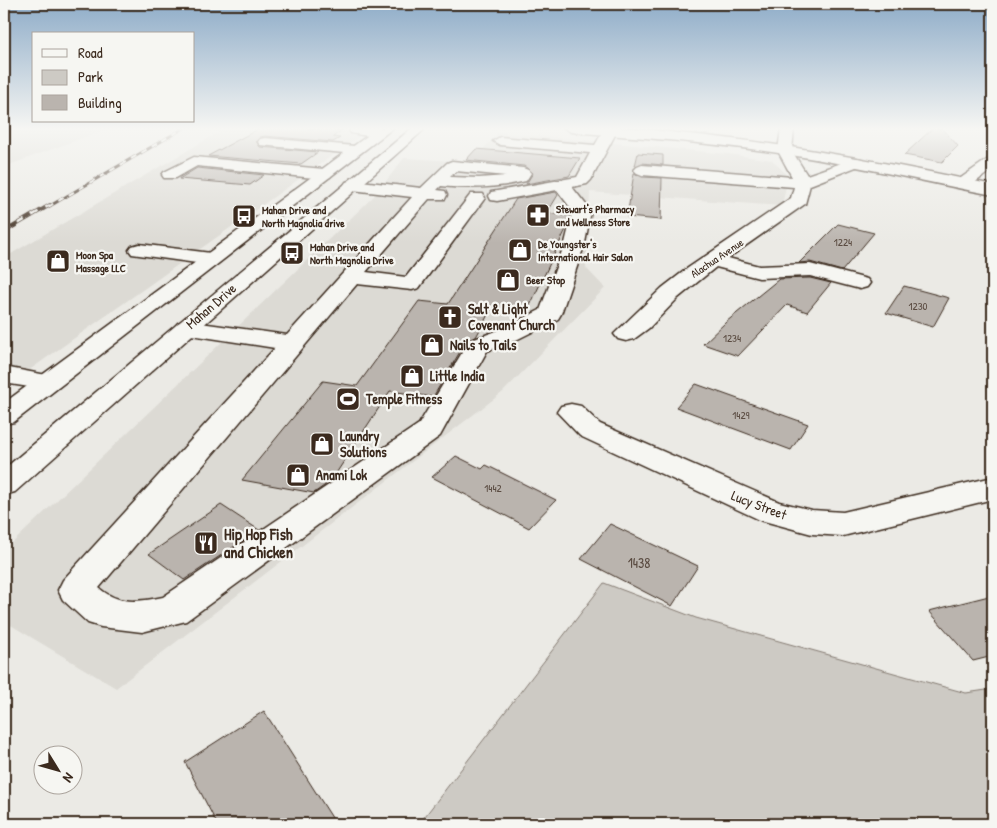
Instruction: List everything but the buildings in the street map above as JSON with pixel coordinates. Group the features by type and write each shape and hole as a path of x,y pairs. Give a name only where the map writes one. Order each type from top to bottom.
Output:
{"main road":[{"path":"170,175 184,167"},
{"path":"250,167 324,174"},
{"path":"4,416 334,167"},
{"name":"Mahan Drive","path":"4,485 374,167"},
{"path":"431,187 478,198 554,187 583,180 591,167"},
{"path":"793,167 802,183"},
{"path":"642,170 802,183 844,167"},
{"path":"880,167 993,190"},
{"path":"964,183 986,167"},
{"path":"352,185 431,187 496,183 516,179 554,187 582,212 575,243 550,314 510,334 478,346 430,430 173,610 142,617 102,612 76,590 431,187"},
{"name":"Alachua Avenue","path":"626,334 641,323 670,293 799,200 804,189 802,183"},
{"path":"352,277 412,284 478,198"},
{"path":"138,250 211,259"},
{"path":"714,260 759,272 810,270 860,283"},
{"path":"131,320 294,343"},
{"path":"4,375 48,382"},
{"name":"Lucy Street","path":"571,412 590,430 771,512 812,522 842,524 993,488"}],"shaded area":[{"path":"160,167 316,167 4,388 4,258"},
{"path":"397,167 779,167 788,176 782,206 590,192 586,268 605,288 503,392 116,688 4,621 4,551 376,194"}],"green space":[{"path":"604,583 696,618 966,693 993,689 993,824 419,824"}],"railway":[{"path":"48,207 117,167"},
{"path":"4,232 50,205"}],"place":[{"name":"Stewart's Pharmacy and Wellness Store","path":"538,215"},
{"name":"Mahan Drive and North Magnolia drive","path":"244,216"},
{"name":"De Youngster's International Hair Salon","path":"520,250"},
{"name":"Mahan Drive and North Magnolia Drive","path":"292,253"},
{"name":"Moon Spa Massage LLC","path":"58,261"},
{"name":"Beer Stop","path":"508,280"},
{"name":"Salt & Light Covenant Church","path":"450,317"},
{"name":"Nails to Tails","path":"432,345"},
{"name":"Little India","path":"412,376"},
{"name":"Temple Fitness","path":"348,399"},
{"name":"Laundry Solutions","path":"322,444"},
{"name":"Anami Lok","path":"298,475"},
{"name":"Hip Hop Fish and Chicken","path":"206,543"}]}
